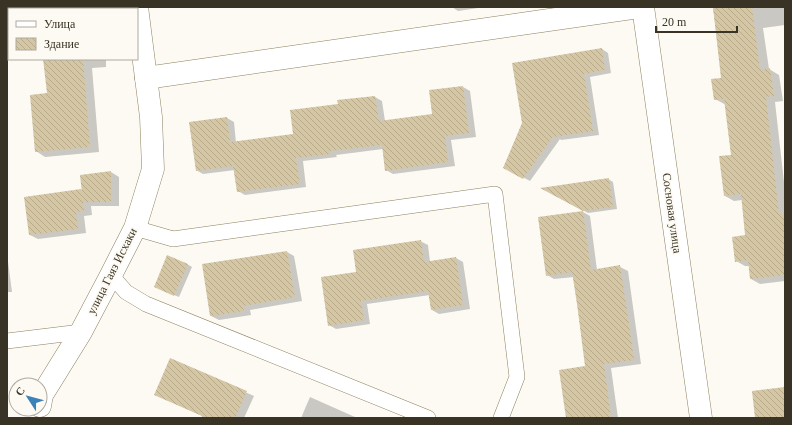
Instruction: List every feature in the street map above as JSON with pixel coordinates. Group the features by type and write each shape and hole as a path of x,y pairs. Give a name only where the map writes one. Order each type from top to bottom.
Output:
{"street":[{"path":"146,78 640,7"},
{"name":"Сосновая улица","path":"643,7 701,418"},
{"name":"улица Гаяз Исхаки","path":"48,385 81,332 135,228 153,169 151,117 138,15"}],"lane":[{"path":"135,228 173,239 495,194 517,377 500,418"},
{"path":"111,275 126,292 146,304 428,418"},
{"path":"7,341 81,332"}],"building":[{"path":"713,7 752,7 760,70 770,68 774,96 766,97 779,214 785,214 785,275 750,279 748,260 735,262 732,237 745,235 741,194 724,196 719,156 731,155 724,99 714,100 711,79 721,78"},
{"path":"602,48 605,70 584,74 593,131 554,137 554,135 523,179 503,168 522,123 512,63"},
{"path":"43,60 83,60 90,147 35,152 30,95 47,93"},
{"path":"463,86 469,133 445,136 448,162 385,171 382,145 330,151 330,154 296,158 300,184 237,192 233,166 196,171 189,122 227,117 230,142 293,134 290,110 338,104 337,100 375,96 379,121 432,114 429,90"},
{"path":"111,171 111,202 83,202 84,211 76,212 78,229 29,235 24,197 81,189 82,193 80,175"},
{"path":"609,178 613,207 583,211 540,188"},
{"path":"583,211 591,270 620,265 634,360 604,364 611,418 566,418 559,370 585,366 577,304 572,272 546,276 538,217"},
{"path":"421,240 424,262 456,257 463,305 431,310 428,291 361,301 364,320 328,326 321,277 356,272 353,250"},
{"path":"287,251 295,297 243,306 244,311 210,316 202,264"},
{"path":"167,255 188,264 174,296 154,287"},
{"path":"170,358 247,391 235,418 207,418 154,395"},
{"path":"785,387 785,418 755,418 752,391"}]}
